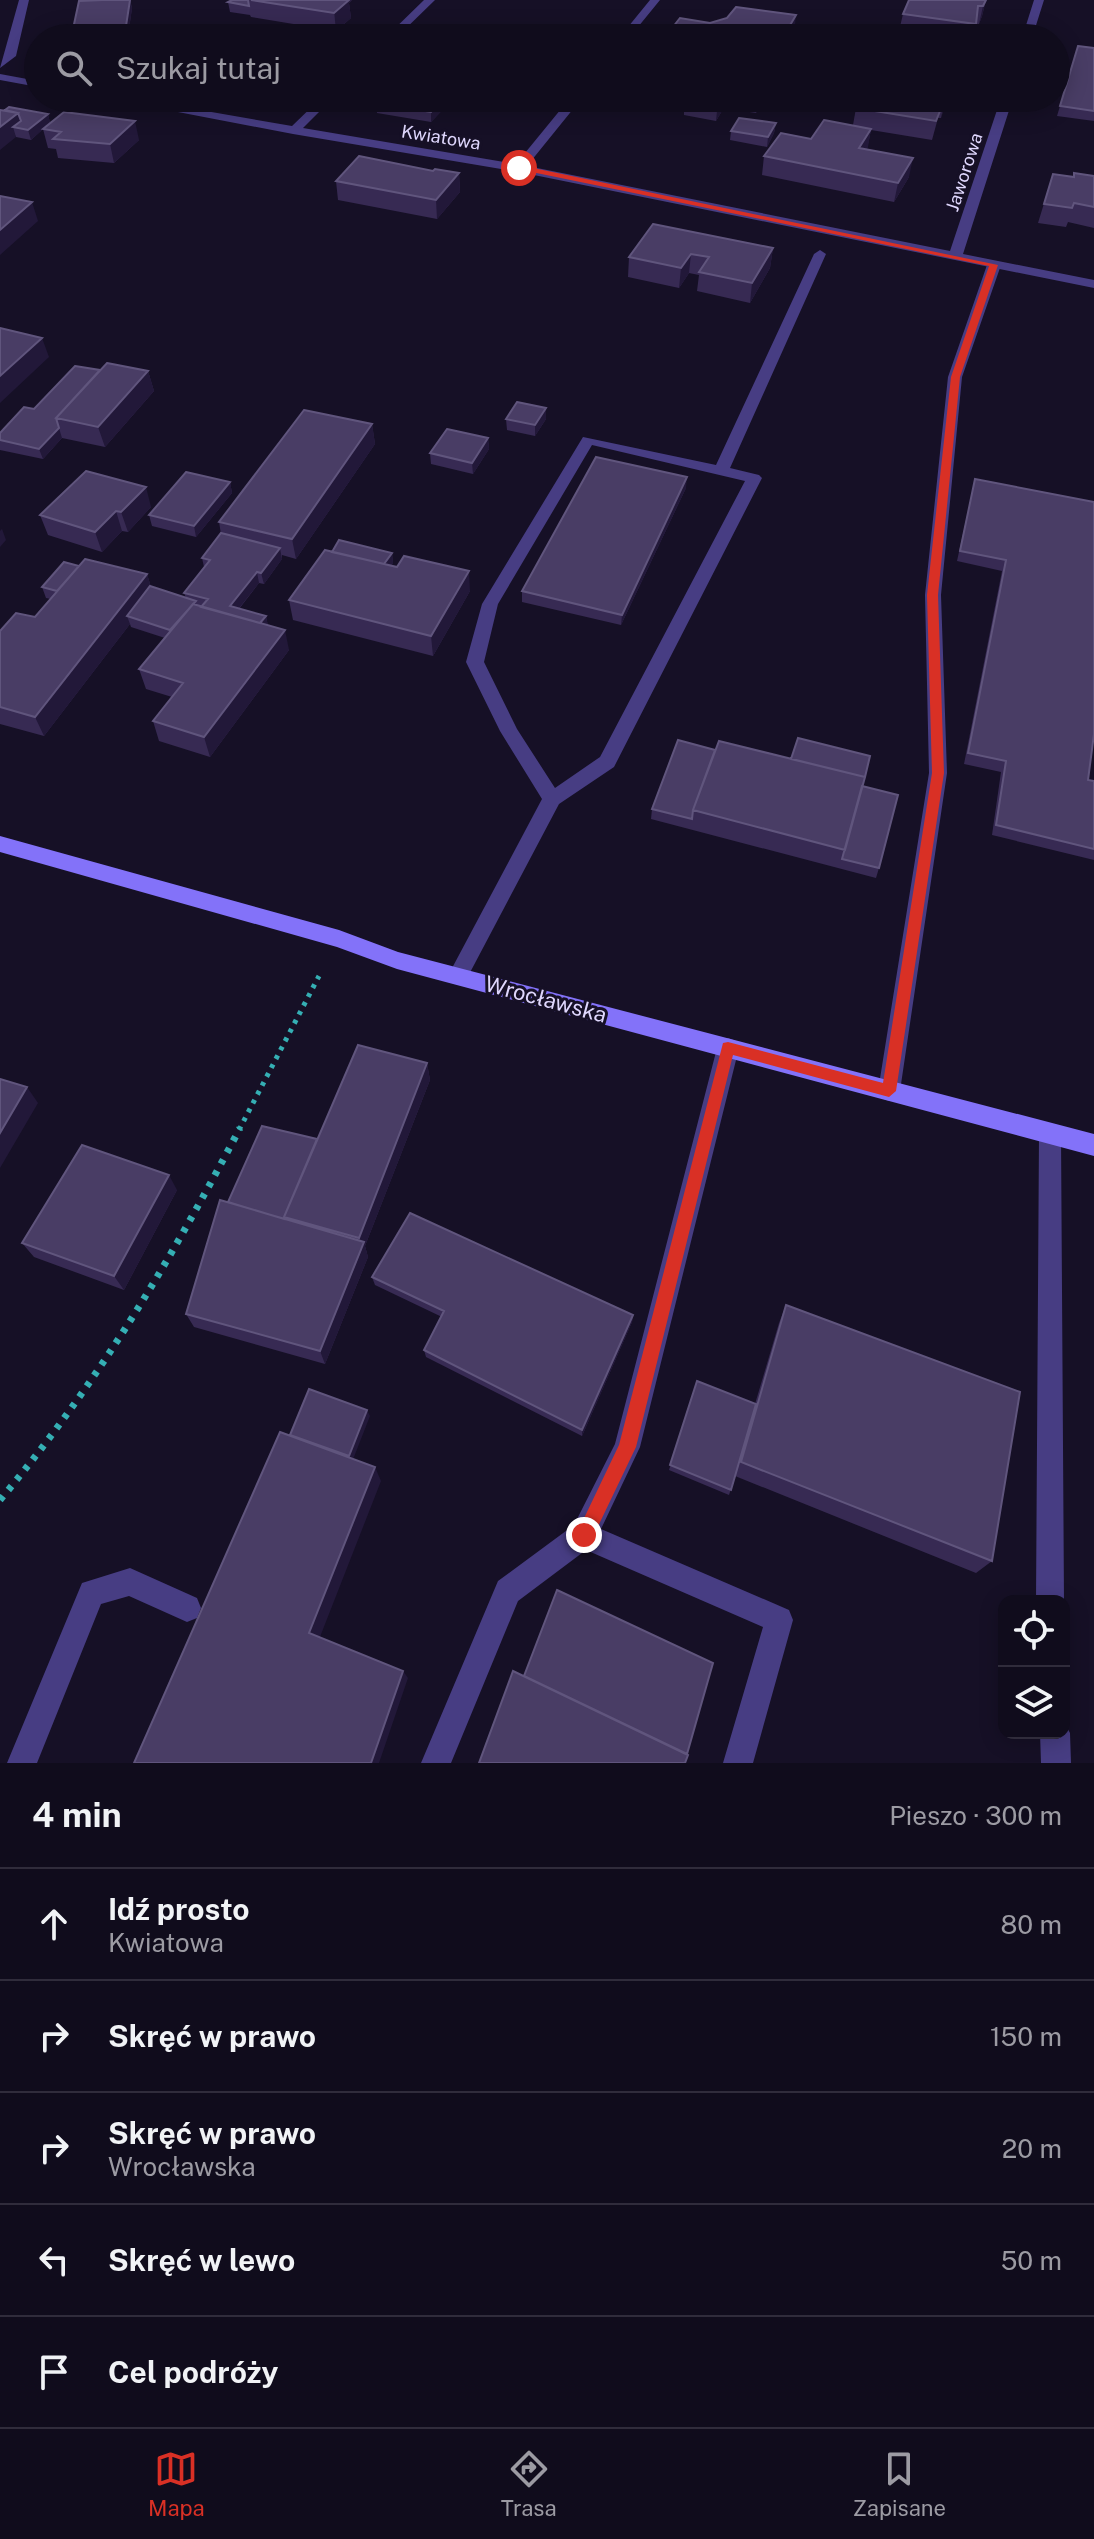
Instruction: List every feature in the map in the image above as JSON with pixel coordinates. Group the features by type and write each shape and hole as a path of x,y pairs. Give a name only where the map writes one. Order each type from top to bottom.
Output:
{"main road":[{"name":"Wrocławska","path":"0,844 339,939 397,960 1094,1145"}],"street":[{"path":"0,65 11,56 24,0"},
{"path":"405,24 430,0"},
{"path":"635,24 655,0"},
{"path":"1031,24 1039,0"},
{"path":"0,77 24,81"},
{"name":"Kwiatowa","path":"188,112 519,168 1094,284"},
{"path":"293,131 313,112"},
{"path":"519,168 565,112"},
{"name":"Jaworowa","path":"955,257 1002,112"},
{"path":"721,471 820,254"},
{"path":"889,1091 938,773 933,595 955,377 994,265"},
{"path":"458,976 552,799 607,762 754,478 588,440 490,604 475,662 509,731 552,799"},
{"path":"436,1763 508,1591 584,1535 627,1447 728,1048"},
{"path":"1050,1134 1050,1595"},
{"path":"584,1535 779,1620 738,1763"},
{"path":"22,1763 92,1593 130,1582 187,1608"},
{"path":"1055,1739 1056,1763"}],"path":[{"path":"0,1500 44,1451 137,1318 339,939"}],"building":[{"path":"130,0 126,24 74,24 79,1"},
{"path":"248,0 249,6 228,2"},
{"path":"251,0 349,0 334,13"},
{"path":"909,0 986,0 983,6 978,6 976,24 903,14"},
{"path":"736,7 796,15 791,24 675,24 680,18 710,23 727,18"},
{"path":"1078,46 1094,48 1094,111 1070,107 1070,73"},
{"path":"9,107 48,114 28,130 13,127 21,121 18,113 5,110"},
{"path":"0,110 18,113 0,127"},
{"path":"64,112 135,121 110,144 53,139 61,132 43,129"},
{"path":"881,112 940,112 936,121"},
{"path":"739,118 776,123 768,137 731,131"},
{"path":"824,120 871,129 859,148 913,158 898,183 764,156 781,133 811,139"},
{"path":"359,156 459,173 436,200 336,181"},
{"path":"1074,173 1094,176 1094,207 1074,203 1072,208 1044,204 1053,174 1074,177"},
{"path":"0,196 32,202 0,230"},
{"path":"653,224 773,248 752,283 699,272 709,257 691,254 681,268 629,257"},
{"path":"0,328 42,338 0,376"},
{"path":"107,363 148,371 98,427 56,418"},
{"path":"75,366 100,370 56,418 59,428 39,449 0,440 0,433 24,407 34,409"},
{"path":"517,402 546,408 535,425 506,419"},
{"path":"304,410 372,424 292,539 219,522"},
{"path":"447,429 488,438 472,463 430,453"},
{"path":"596,457 687,477 622,615 522,591"},
{"path":"86,471 146,487 95,532 40,515"},
{"path":"186,472 230,482 194,526 149,515"},
{"path":"975,479 1094,502 1094,734 1088,780 1094,781 1094,849 996,825 1006,761 968,753 1006,560 960,551"},
{"path":"221,533 280,548 230,606 266,616 260,623 201,607 208,599 184,593 210,560 202,558"},
{"path":"339,540 392,553 384,564 332,552"},
{"path":"325,550 397,567 404,556 469,571 431,636 289,600"},
{"path":"85,559 147,574 35,717 0,707 0,631 16,613 35,617"},
{"path":"64,562 79,566 57,591 42,587"},
{"path":"150,586 196,601 170,630 127,616"},
{"path":"193,604 285,630 204,737 153,721 183,683 139,669"},
{"path":"798,738 870,756 865,777 791,759"},
{"path":"678,740 715,750 692,819 652,809"},
{"path":"719,741 865,777 845,850 693,810"},
{"path":"862,786 898,795 879,868 842,859"},
{"path":"358,1045 427,1063 359,1238 284,1217"},
{"path":"0,1079 27,1087 0,1133"},
{"path":"262,1126 317,1139 284,1219 228,1202"},
{"path":"82,1145 169,1175 114,1276 22,1243"},
{"path":"220,1200 364,1242 320,1351 186,1314"},
{"path":"410,1213 633,1315 582,1430 424,1350 444,1311 372,1277"},
{"path":"786,1305 1020,1392 992,1561 741,1462"},
{"path":"697,1381 756,1404 731,1490 670,1465"},
{"path":"309,1389 367,1410 349,1456 290,1435"},
{"path":"280,1432 375,1467 309,1633 403,1671 371,1763 134,1763"},
{"path":"557,1590 713,1663 687,1754 524,1676"},
{"path":"513,1671 688,1755 685,1763 479,1763"}],"route":[{"path":"519,168 994,265 955,377 933,595 938,773 889,1091 728,1048 627,1447 584,1535"}]}
